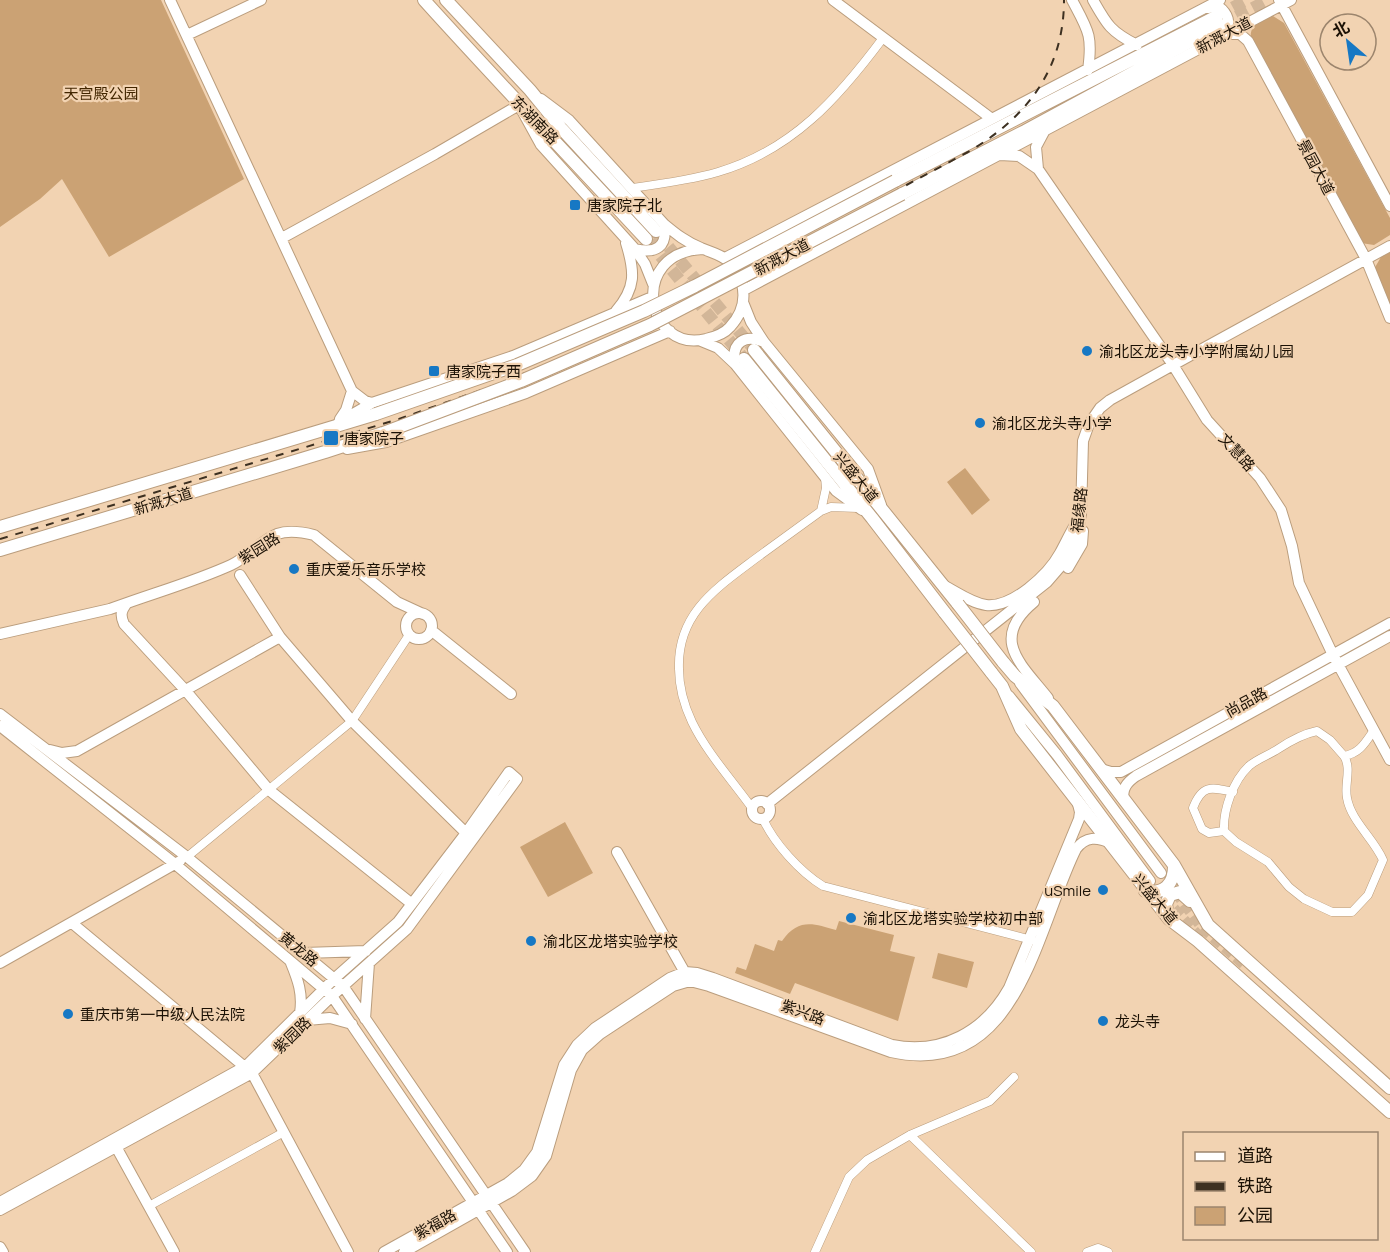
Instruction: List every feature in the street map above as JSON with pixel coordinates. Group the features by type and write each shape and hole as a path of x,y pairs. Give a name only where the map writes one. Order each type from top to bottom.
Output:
{"main road":[{"name":"东湖南路","path":"424,0 519,105 558,144 655,232"},
{"name":"东湖南路","path":"448,0 655,232"},
{"name":"新溉大道","path":"0,527 322,430 374,409 517,365 644,311 895,181 1221,25"},
{"name":"新溉大道","path":"0,550 326,452 521,381 650,325 1025,131 1221,25"},
{"name":"兴盛大道","path":"759,346 945,613 1002,686 1021,729 1148,886 1169,919 1198,941 1390,1112"},
{"name":"兴盛大道","path":"740,361 941,584 1015,676 1053,706 1174,865 1199,911 1220,936 1390,1088"},
{"path":"1148,886 1161,892 1174,876 1174,865"},
{"path":"1169,919 1166,904 1170,895 1174,893 1185,895 1199,911"}],"street":[{"path":"170,0 352,391 374,409"},
{"path":"187,35 261,0"},
{"path":"833,0 992,119"},
{"path":"1072,0 1090,33 1091,49 1088,70"},
{"path":"1093,0 1105,23 1117,35 1137,45"},
{"path":"1202,10 1211,0"},
{"name":"新溉大道","path":"725,258 1220,0"},
{"path":"1267,0 1283,2 1390,206"},
{"name":"新溉大道","path":"744,290 1044,132 1221,25 1283,2"},
{"path":"1202,10 1218,6 1225,10 1229,18 1229,26 1221,25"},
{"name":"景园大道","path":"1221,25 1240,34 1248,41 1366,259 1390,318"},
{"path":"632,188 720,171 758,155 783,141 829,105 884,38"},
{"path":"530,90 569,120 632,188 655,232 681,238 715,252 734,267 741,278 744,290 738,317 729,329 716,337 701,341"},
{"path":"282,238 519,105 541,145 635,249 645,264 653,284"},
{"path":"1038,169 1036,147 1044,132"},
{"path":"1000,155 1019,156 1038,169"},
{"name":"文慧路","path":"1038,169 1173,365 1207,420 1260,478 1281,510 1292,546 1299,583 1336,659 1390,760"},
{"path":"635,249 646,252 663,244 666,234 655,232"},
{"path":"768,236 762,246 761,255 766,264 775,268 786,267"},
{"path":"625,238 632,262 633,280 627,298 614,314 624,316 631,321 636,333 629,350"},
{"name":"福缘路","path":"752,808 759,801 767,804 1047,582 1066,560 1077,537 1081,515 1083,441 1089,424 1100,408 1110,400 1390,246"},
{"path":"703,249 678,254 658,272 653,284 652,297 655,312 670,331 688,340 701,341 740,361"},
{"name":"新溉大道","path":"322,430 513,356 652,297"},
{"path":"743,302 759,346"},
{"name":"新溉大道","path":"326,452 386,442 526,393 670,331"},
{"path":"759,346 754,338 744,339 736,345 733,354 836,491 859,508"},
{"path":"338,422 346,410 352,391"},
{"path":"821,511 826,488 825,477"},
{"path":"878,514 859,508 831,507 821,511 708,596 694,612 680,644 678,658 681,694 686,709 701,737 752,808 755,817 763,819 794,862 822,886 1034,940"},
{"path":"941,584 969,600 985,605 999,605 1013,599 1041,576 1059,555 1069,533 1081,515"},
{"path":"1053,706 1015,656 1010,639 1014,623 1023,610 1053,586 1072,564 1082,544 1081,515"},
{"name":"紫园路","path":"0,634 110,609 233,564 279,534 302,532 314,535 397,602"},
{"path":"244,557 240,566 240,575 280,637 352,721 466,833"},
{"path":"219,570 240,575"},
{"path":"397,602 423,614 429,619 431,630 511,694"},
{"path":"0,963 187,857 352,721 409,635 397,602"},
{"path":"127,603 122,610 121,617 124,624 186,691 269,790 412,904"},
{"path":"406,623 415,614 423,614"},
{"name":"尚品路","path":"1123,800 1123,791 1127,782 1136,776 1336,659 1390,623"},
{"path":"409,635 421,639 431,630"},
{"name":"尚品路","path":"1101,769 1120,772 1336,659 1390,636"},
{"path":"42,748 62,753 77,751 280,637"},
{"path":"1015,676 1161,873"},
{"path":"1002,686 1057,755 1148,886"},
{"name":"黄龙路","path":"0,714 187,857 339,982 525,1252"},
{"name":"黄龙路","path":"0,726 188,874 328,992 507,1252"},
{"path":"1344,756 1354,754 1364,745 1374,730"},
{"path":"1317,731 1330,740 1344,756 1348,772 1346,795 1348,804 1383,860 1368,895 1352,912 1332,912 1304,899 1289,887 1268,862 1236,843 1224,831 1223,819 1240,778 1250,766 1307,733 1317,731"},
{"name":"紫园路","path":"0,1202 249,1070 339,982 366,951 398,922 513,776 406,929 369,963 339,982"},
{"path":"1224,831 1209,832 1202,829 1193,808 1197,798 1206,789 1214,787 1233,792"},
{"name":"紫兴路","path":"1034,940 1079,819 1080,812 1076,799"},
{"path":"763,819 769,812 767,804"},
{"name":"紫兴路","path":"687,977 697,973 713,978 903,1047 927,1047 947,1042 967,1034 987,1018 1002,1000 1034,940 1080,843 1094,838 1111,843"},
{"path":"488,1199 516,1176 537,1152 564,1065 577,1045 595,1028 670,978 687,977 617,852"},
{"path":"155,876 169,872 188,874"},
{"path":"72,923 249,1070 348,1252"},
{"path":"304,953 366,951"},
{"path":"290,960 301,990 303,1017 330,1018 352,1024"},
{"path":"365,1020 369,963"},
{"path":"815,1252 849,1177 867,1160 909,1135 990,1101 1014,1077"},
{"path":"149,1206 284,1132"},
{"path":"909,1135 1031,1252"},
{"path":"115,1143 174,1252"},
{"name":"紫园路","path":"0,1210 115,1143"},
{"path":"457,1211 463,1200 463,1189"},
{"name":"紫福路","path":"404,1252 488,1199"},
{"name":"紫福路","path":"384,1252 457,1211 475,1207"},
{"path":"0,1247 3,1252"},
{"path":"1087,1252 1098,1248 1108,1252"}],"green space":[{"name":"天宫殿公园","path":"0,0 161,0 244,179 109,257 62,179 40,199 0,227"},
{"path":"1273,16 1284,23 1390,218 1390,235 1374,245 1361,243 1251,39 1256,23"},
{"path":"1390,252 1390,308 1374,269 1381,257"},
{"path":"965,468 990,500 972,515 947,482"},
{"path":"565,822 593,873 548,897 520,847"},
{"path":"839,921 894,935 890,951 915,957 898,1021 795,983 790,994 735,973 737,967 746,970 755,944 774,951 778,940 782,941 800,926 813,924 836,930"},
{"path":"938,953 974,962 967,988 932,978"}],"tunnel":[{"path":"1217,16 1247,0"},
{"path":"1221,25 1268,0"},
{"path":"657,233 752,347"},
{"path":"649,242 742,356"},
{"path":"1175,892 1201,927 1246,967"},
{"path":"1164,897 1202,939"}],"railway":[{"path":"0,539 399,419 501,383 619,334 767,260 968,152 1007,124 1038,90 1049,70 1062,25 1064,0"}],"place":[{"name":"唐家院子北","path":"575,205"},
{"name":"渝北区龙头寺小学附属幼儿园","path":"1087,351"},
{"name":"唐家院子西","path":"434,371"},
{"name":"渝北区龙头寺小学","path":"980,423"},
{"name":"唐家院子","path":"331,438"},
{"name":"重庆爱乐音乐学校","path":"294,569"},
{"name":"uSmile","path":"1103,890"},
{"name":"渝北区龙塔实验学校初中部","path":"851,918"},
{"name":"渝北区龙塔实验学校","path":"531,941"},
{"name":"重庆市第一中级人民法院","path":"68,1014"},
{"name":"龙头寺","path":"1103,1021"}]}
